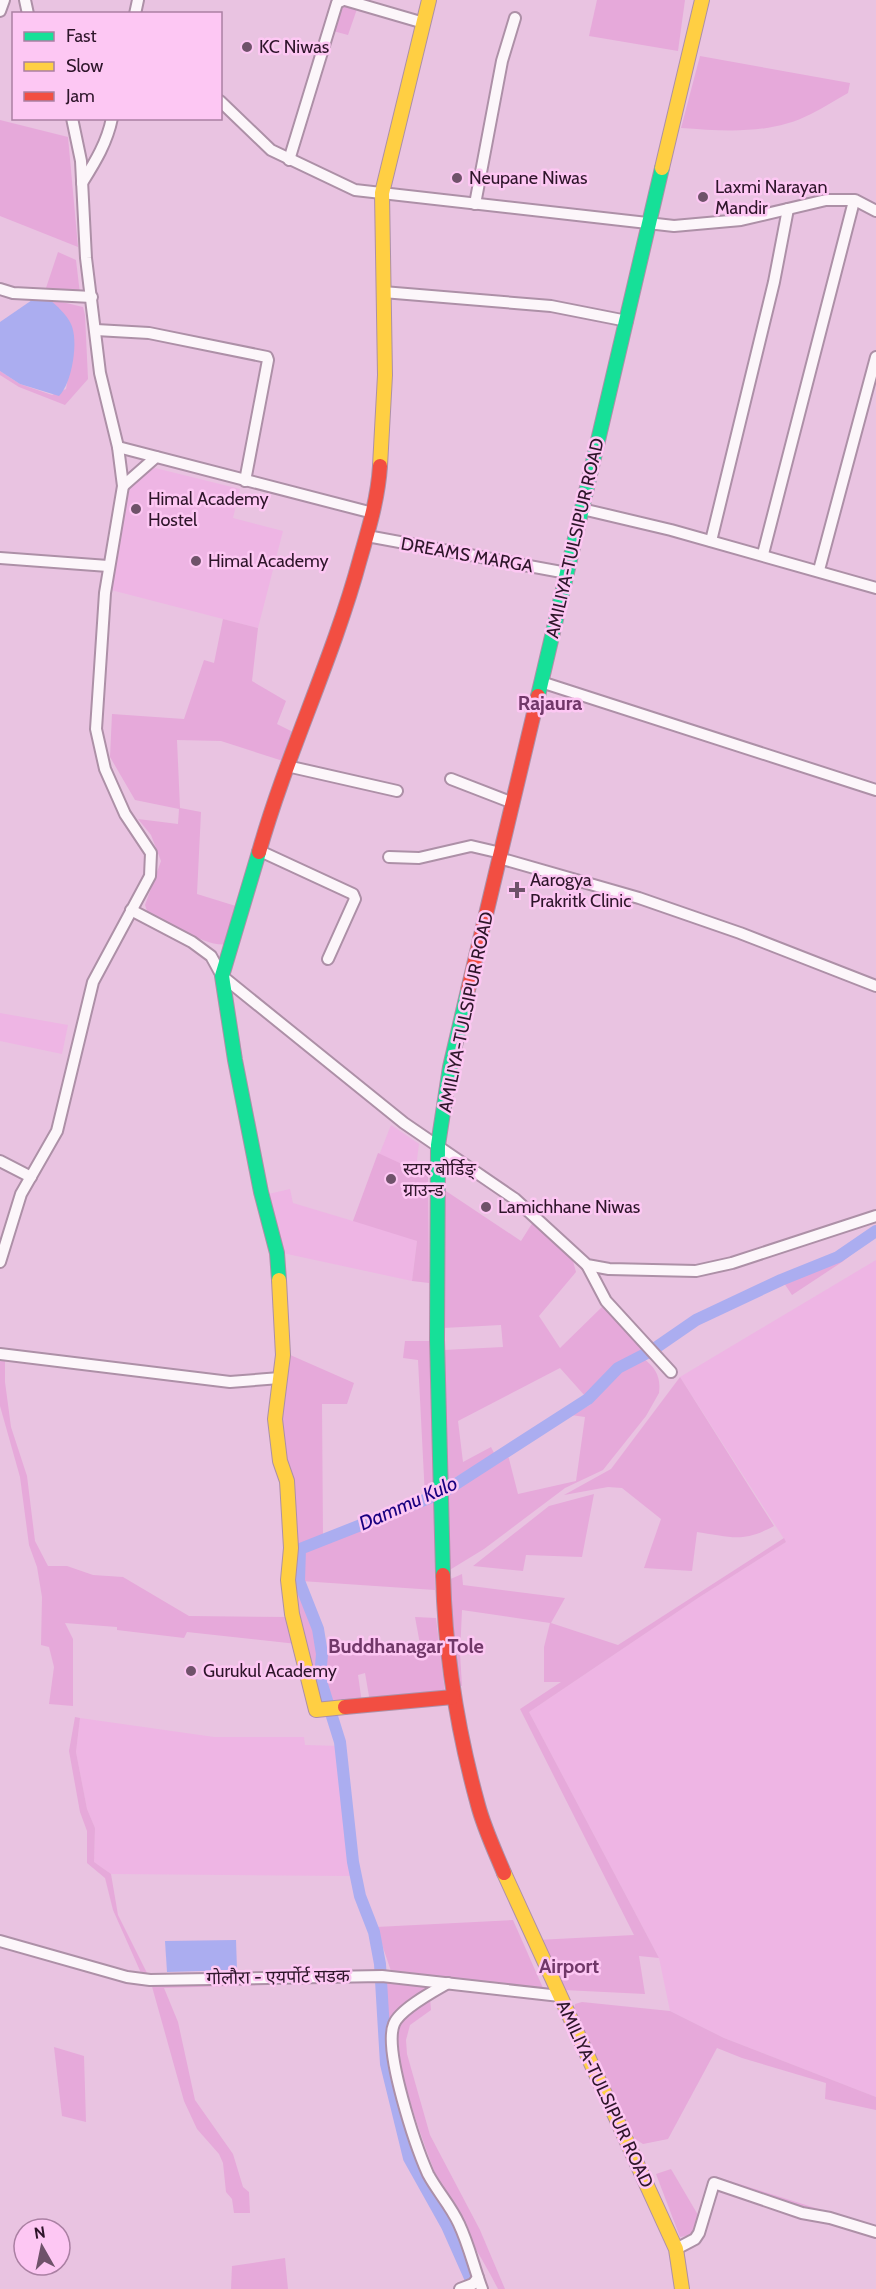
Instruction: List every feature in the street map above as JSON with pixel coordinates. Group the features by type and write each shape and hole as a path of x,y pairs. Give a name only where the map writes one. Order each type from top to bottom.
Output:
{"main road":[{"path":"429,0 382,193 385,375 379,484 373,513 343,622 276,793 222,976 235,1060 277,1252 283,1355 275,1419 280,1461 287,1481 291,1548 288,1580 292,1614 316,1710 453,1697"},
{"name":"AMILIYA-TULSIPUR ROAD","path":"682,2289 676,2249 507,1882 478,1807 453,1697 444,1631 442,1570 437,1340 438,1145 450,1067 702,0"}],"street":[{"path":"0,11 4,0"},
{"path":"289,160 337,3 344,0 424,23"},
{"path":"475,204 502,61 515,18"},
{"path":"222,103 271,150 355,190 674,226 741,220 826,200 854,201 876,211"},
{"path":"0,1262 21,1194 57,1131 93,982 150,876 153,860 148,846 125,814 105,769 98,741 97,709 108,566 123,486 118,447 103,392 86,258 81,161 72,120"},
{"path":"81,183 99,156 109,135 112,120"},
{"path":"763,554 854,201"},
{"path":"711,541 769,303 788,210"},
{"path":"0,289 13,292 92,297"},
{"path":"383,292 551,306 627,321"},
{"path":"96,330 149,333 267,357 245,481"},
{"path":"819,570 876,357"},
{"path":"118,447 373,513"},
{"path":"123,486 156,457"},
{"path":"582,509 763,554 876,588"},
{"name":"DREAMS MARGA","path":"367,536 567,573"},
{"path":"0,558 108,566"},
{"path":"541,682 876,790"},
{"path":"287,766 397,791"},
{"path":"451,779 513,803"},
{"path":"389,857 419,858 471,846 639,898 740,933 876,986"},
{"path":"260,851 353,894 356,899 328,958"},
{"path":"131,910 192,942 211,956 222,976 404,1123 515,1199 587,1265 606,1301 671,1372"},
{"path":"0,1161 32,1177"},
{"path":"587,1265 609,1269 696,1271 732,1263 876,1215"},
{"path":"0,1354 230,1382 280,1378"},
{"name":"गोलौरा - एयर्पोर्ट सडक","path":"0,1941 127,1977 150,1980 382,1976 560,1996"},
{"path":"448,1983 426,1996 395,2020 391,2037 407,2113 428,2174 459,2224 480,2284 460,2289"},
{"path":"676,2249 695,2239 699,2233 714,2183 802,2213 830,2218 876,2232"}],"shaded area":[{"path":"597,0 685,0 678,51 589,36"},
{"path":"341,5 357,9 348,35 333,31"},
{"path":"700,56 850,83 848,93 811,114 780,125 747,130 681,128"},
{"path":"0,120 68,137 78,247 0,216"},
{"path":"58,252 76,260 80,294 45,291"},
{"path":"49,299 83,307 85,315 88,379 65,405 19,387 0,375 0,371 20,384 52,395 66,389 74,345"},
{"name":"Himal Academy","path":"147,466 240,489 233,518 283,531 258,628 111,590 129,491"},
{"path":"223,619 258,628 252,681 286,701 277,724 295,733 283,761 221,741 177,740 180,808 201,812 197,894 239,907 227,944 219,944 187,933 147,911 145,905 161,861 151,835 138,819 178,824 179,809 135,800 110,757 112,714 184,719 204,660 214,663"},
{"path":"0,1013 68,1025 62,1054 0,1041"},
{"path":"391,1125 419,1144 407,1237 417,1241 412,1281 278,1252 264,1195 290,1189 293,1203 353,1221"},
{"name":"स्टार बोर्डिङ् ग्राउन्ड","path":"378,1153 415,1170 428,1172 429,1283 412,1281 417,1241 353,1221"},
{"path":"440,1187 521,1241 533,1222 573,1261 576,1272 539,1316 560,1348 603,1306 647,1350 611,1370 585,1396 560,1368 458,1421 463,1462 491,1447 495,1455 447,1482 444,1350 503,1347 501,1325 443,1328"},
{"path":"876,1235 842,1262 792,1295 782,1280 839,1259"},
{"path":"876,1260 876,2097 724,2038 670,2011 659,1958 529,1712 698,1598 786,1542 680,1377"},
{"path":"405,1341 429,1341 435,1493 425,1497 418,1360 403,1358"},
{"path":"288,1354 354,1383 347,1404 322,1404 323,1537 299,1546 297,1581 319,1644 318,1678 325,1706 317,1705 296,1615 280,1416"},
{"path":"0,1356 5,1357 5,1382 11,1427 27,1476 35,1541 48,1566 67,1566 93,1575 123,1577 189,1616 290,1617 297,1644 187,1632 184,1638 117,1630 117,1627 65,1623 73,1639 73,1706 49,1704 54,1667 49,1647 41,1645 42,1597 37,1567 29,1545 20,1477 0,1406"},
{"path":"643,1358 657,1373 659,1393 646,1416 603,1470 565,1488 484,1549 448,1571 448,1493 508,1455 518,1494 576,1481 585,1417 571,1415 590,1405 617,1371"},
{"path":"680,1377 774,1526 745,1537 697,1532 692,1571 644,1568 661,1519 622,1488 608,1487 564,1495 611,1469"},
{"path":"594,1494 582,1557 526,1555 523,1571 473,1566 549,1506"},
{"path":"434,1499 435,1590 301,1581 301,1550"},
{"path":"784,1538 786,1542 698,1598 529,1712 659,1958 639,1956 645,1994 564,1990 537,1940 634,1935 520,1709 561,1682 544,1682 544,1647 550,1623 462,1610 460,1654 462,1686 456,1686 446,1581 462,1574 463,1585 565,1598 551,1623 618,1645"},
{"path":"415,1617 436,1618 445,1692 370,1702 365,1673 358,1675 362,1703 329,1706 322,1679 325,1654 422,1655"},
{"path":"75,1717 80,1718 76,1752 87,1809 95,1828 94,1862 111,1874 118,1915 148,1975 141,1973 113,1910 105,1878 87,1863 87,1831 80,1812 69,1751"},
{"path":"80,1718 214,1737 304,1737 305,1745 339,1746 352,1876 111,1874 94,1862 95,1828 87,1809 76,1752"},
{"path":"513,1920 543,1988 392,1974 376,1927"},
{"path":"264,1981 264,1985 164,1988 178,2022 195,2100 233,2154 243,2187 249,2192 250,2213 234,2213 232,2199 226,2192 223,2163 219,2154 197,2129 184,2101 151,1983"},
{"path":"387,1981 439,1985 398,2014 387,2030"},
{"path":"430,1998 431,2010 410,2025 406,2040 407,2054 430,2135 480,2230 505,2289 498,2289 444,2194 418,2126 403,2078 397,2038 399,2026"},
{"path":"582,2002 670,2011 724,2038 876,2097 876,2110 825,2099 826,2083 742,2058 717,2048 668,2139 643,2144 635,2139 574,2009 575,2004"},
{"path":"54,2047 84,2056 86,2122 62,2116"},
{"path":"671,2169 698,2215 692,2235 680,2237 656,2174"},
{"path":"720,2178 825,2211 806,2210 720,2180"},
{"path":"285,2258 288,2289 231,2289 232,2266"}],"water":[{"path":"35,298 49,299 67,317 73,331 74,351 71,372 59,396 20,384 0,371 0,322"},
{"path":"236,1940 237,1970 167,1972 165,1941"}],"waterway":[{"name":"Dammu Kulo","path":"475,2289 447,2226 409,2158 386,2064 380,1964 374,1932 360,1896 353,1862 340,1742 320,1678 322,1654 318,1629 299,1581 300,1549 442,1493 588,1399 618,1368 651,1351 696,1320 781,1280 838,1257 876,1231"}],"traffic: fast":[{"path":"538,696 662,168"},
{"path":"259,852 222,976 235,1060 261,1192 277,1253 279,1280"},
{"path":"443,1575 437,1340 438,1145 450,1067 468,990"}],"traffic: slow":[{"path":"380,466 385,375 382,193 429,0"},
{"path":"662,168 702,0"},
{"path":"279,1280 283,1355 275,1419 280,1461 287,1481 291,1548 288,1580 292,1614 316,1710 345,1707"},
{"path":"504,1873 676,2249 682,2289"}],"traffic: jam":[{"path":"259,852 270,815 349,596 373,513 380,466"},
{"path":"468,990 538,696"},
{"path":"443,1575 449,1662 464,1748 480,1814 504,1873"},
{"path":"345,1707 453,1697"}],"place":[{"name":"KC Niwas","path":"247,47"},
{"name":"Neupane Niwas","path":"457,178"},
{"name":"Laxmi Narayan Mandir","path":"703,197"},
{"name":"Himal Academy Hostel","path":"136,509"},
{"name":"Himal Academy","path":"196,561"},
{"name":"Aarogya Prakritk Clinic","path":"517,890"},
{"name":"स्टार बोर्डिङ् ग्राउन्ड","path":"391,1179"},
{"name":"Lamichhane Niwas","path":"486,1207"},
{"name":"Gurukul Academy","path":"191,1671"}],"district":[{"name":"Rajaura","path":"550,703"},
{"name":"Buddhanagar Tole","path":"406,1646"},
{"name":"Airport","path":"569,1966"}]}
